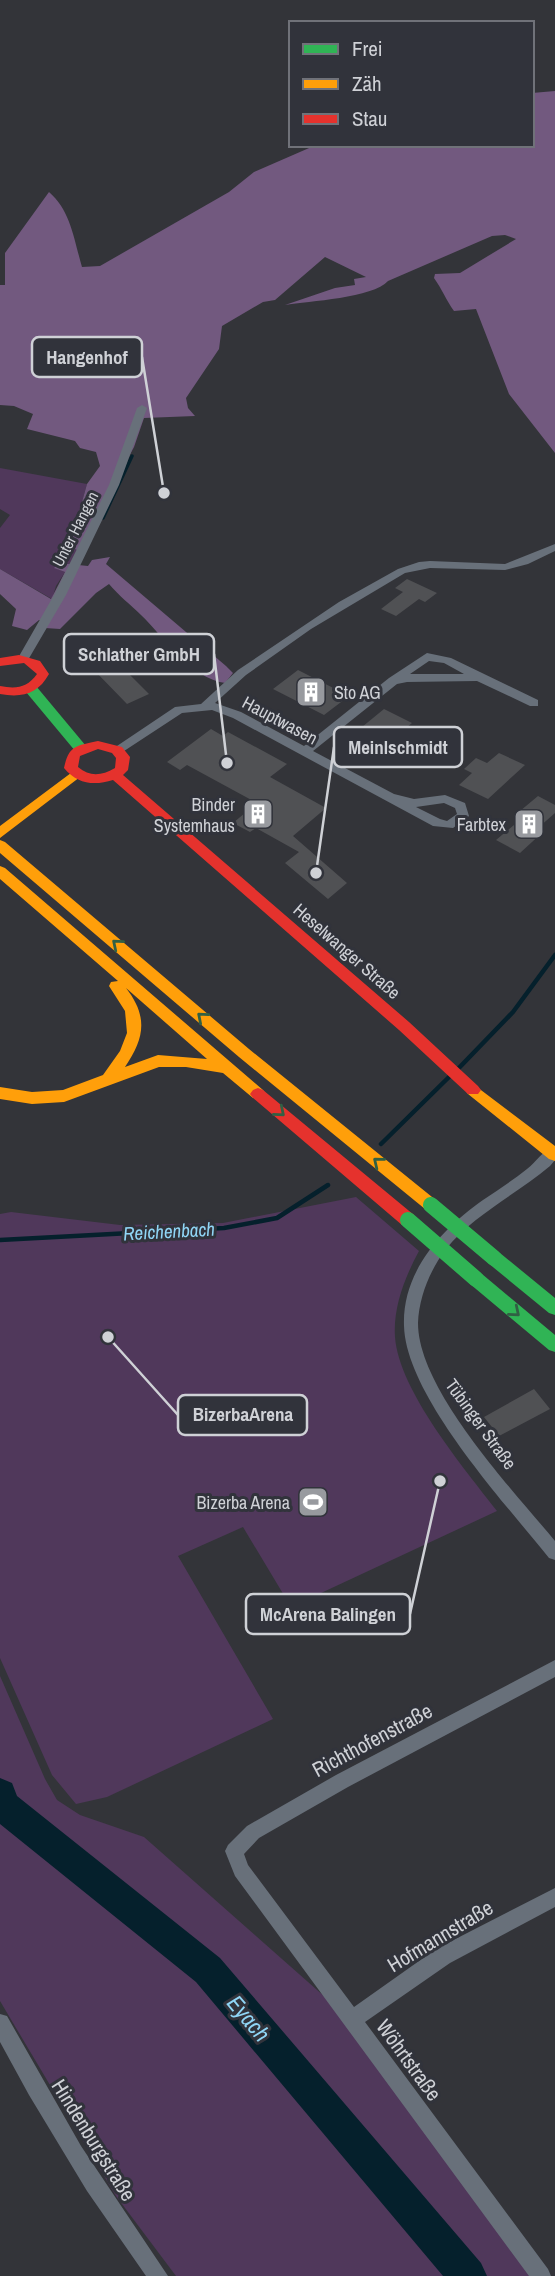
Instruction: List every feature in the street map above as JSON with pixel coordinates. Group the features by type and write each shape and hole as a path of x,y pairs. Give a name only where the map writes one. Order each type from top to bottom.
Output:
{"main road":[{"path":"0,662 24,658 38,663 42,668 42,680 31,689 14,692 0,690"},
{"path":"31,689 81,749"},
{"path":"98,745 117,750 123,757 124,764 115,775 95,780 75,774 71,768 70,761 81,749 98,745"},
{"path":"0,833 75,774"},
{"name":"Heselwanger Straße","path":"115,775 404,1026 457,1077 554,1153"},
{"path":"6,850 244,1053 555,1308"},
{"path":"0,871 92,953 555,1345"},
{"path":"92,953 104,974 134,1004 137,1024 132,1046 109,1078"},
{"path":"0,1093 19,1098 53,1098 84,1091 149,1063 187,1060 228,1069"}],"street":[{"name":"Unter Hangen","path":"24,658 60,595 114,485 142,408"},
{"path":"117,750 179,710 205,706 223,686 294,635 366,590 417,565 507,567 555,547"},
{"path":"304,752 427,657 447,660 534,703"},
{"path":"393,681 479,677"},
{"name":"Hauptwasen","path":"205,706 213,706 237,715 387,797 437,823 449,825 463,816 461,806 452,801 414,803 387,797"},
{"name":"Tübinger Straße","path":"554,1153 450,1234 432,1257 420,1283 413,1306 411,1335 425,1378 452,1421 555,1553"},
{"name":"Richthofenstraße","path":"241,1870 234,1851 253,1832 342,1781 555,1668"},
{"name":"Wöhrtstraße","path":"241,1870 541,2276"},
{"name":"Hofmannstraße","path":"351,2020 443,1956 554,1898"},
{"name":"Hindenburgstraße","path":"0,2023 22,2066 115,2218 158,2276"}],"shaded area":[{"path":"555,91 555,453 509,394 476,309 454,311 434,278 435,274 460,273 516,239 505,235 492,236 388,281 380,287 355,295 285,305 335,288 355,285 354,279 366,277 325,257 275,300 263,302 222,326 219,349 186,398 188,408 195,416 144,418 134,447 79,551 64,543 77,520 87,484 100,466 96,452 80,448 75,441 27,429 33,414 14,406 0,405 0,285 5,285 5,253 49,192 67,217 82,267 100,266 229,192 254,172 311,147 534,147 534,93"},
{"path":"0,468 87,484 77,520 69,532 79,551 73,566 55,568 65,572 52,599 0,569 0,528 10,515 0,509"},
{"path":"110,557 106,564 233,673 225,683 212,680 189,665 109,584 96,593 60,629 45,628 47,621 39,620 27,630 12,626 16,609 0,594 0,569 51,599 65,572 54,568 59,563 88,566 92,560"},
{"path":"356,1197 419,1251 398,1303 395,1337 399,1358 408,1381 435,1428 497,1511 291,1607 243,1527 178,1556 273,1719 107,1797 76,1804 52,1775 0,1658 0,1214 11,1212 120,1225 223,1223"},
{"path":"0,1676 45,1779 57,1800 80,1815 144,1837 351,2020 541,2276 176,2276 116,2196 0,2001"}],"building":[{"path":"407,579 437,593 425,602 419,599 396,616 381,609 403,592 395,588"},
{"path":"115,660 149,694 127,704 93,669"},
{"name":"Sto AG","path":"298,670 349,696 324,715 273,689"},
{"path":"384,709 412,723 393,739 421,754 408,765 351,736"},
{"path":"211,729 223,736 228,732 287,764 270,777 326,808 293,836 347,883 328,899 285,863 299,852 256,828 250,832 233,823 257,803 187,765 180,770 167,762"},
{"path":"499,753 525,765 488,799 459,785 472,773 464,769 476,758 487,763"},
{"name":"Farbtex","path":"538,796 555,805 555,813 538,828 544,831 520,853 496,840 520,820 514,816"},
{"path":"534,1389 550,1409 499,1436 484,1417"}],"waterway":[{"path":"103,518 132,456"},
{"name":"Reichenbach","path":"456,1071 513,1012 555,955"},
{"name":"Reichenbach","path":"381,1144 449,1077"},
{"name":"Reichenbach","path":"0,1240 224,1228 277,1218 328,1185"},
{"name":"Eyach","path":"0,1794 5,1807 208,1970 468,2276"}],"traffic: fast":[{"path":"31,689 81,749"},
{"path":"431,1205 494,1258"},
{"path":"408,1220 476,1279"},
{"path":"494,1258 555,1308"},
{"path":"476,1279 555,1345"}],"traffic: slow":[{"path":"0,833 75,774"},
{"path":"0,845 244,1053 431,1205"},
{"path":"0,871 258,1094"},
{"path":"109,1078 126,1054 135,1033 133,1011 116,986"},
{"path":"0,1093 32,1098 64,1096 158,1061 186,1061 223,1067"},
{"path":"473,1090 555,1155"}],"traffic: jam":[{"path":"0,662 25,659 35,663 43,674 31,688 13,692 0,690"},
{"path":"98,745 117,750 123,757 121,770 102,779 82,777 71,768 74,754 81,749 98,745"},
{"path":"115,775 404,1026 473,1090"},
{"path":"258,1094 408,1220"}],"place":[{"name":"Hangenhof","path":"164,493"},
{"name":"Sto AG","path":"311,692"},
{"name":"Schlather GmbH","path":"227,763"},
{"name":"Binder Systemhaus","path":"258,814"},
{"name":"Farbtex","path":"529,824"},
{"name":"Meinlschmidt","path":"316,873"},
{"name":"BizerbaArena","path":"108,1337"},
{"name":"McArena Balingen","path":"440,1481"},
{"name":"Bizerba Arena","path":"313,1502"}]}
